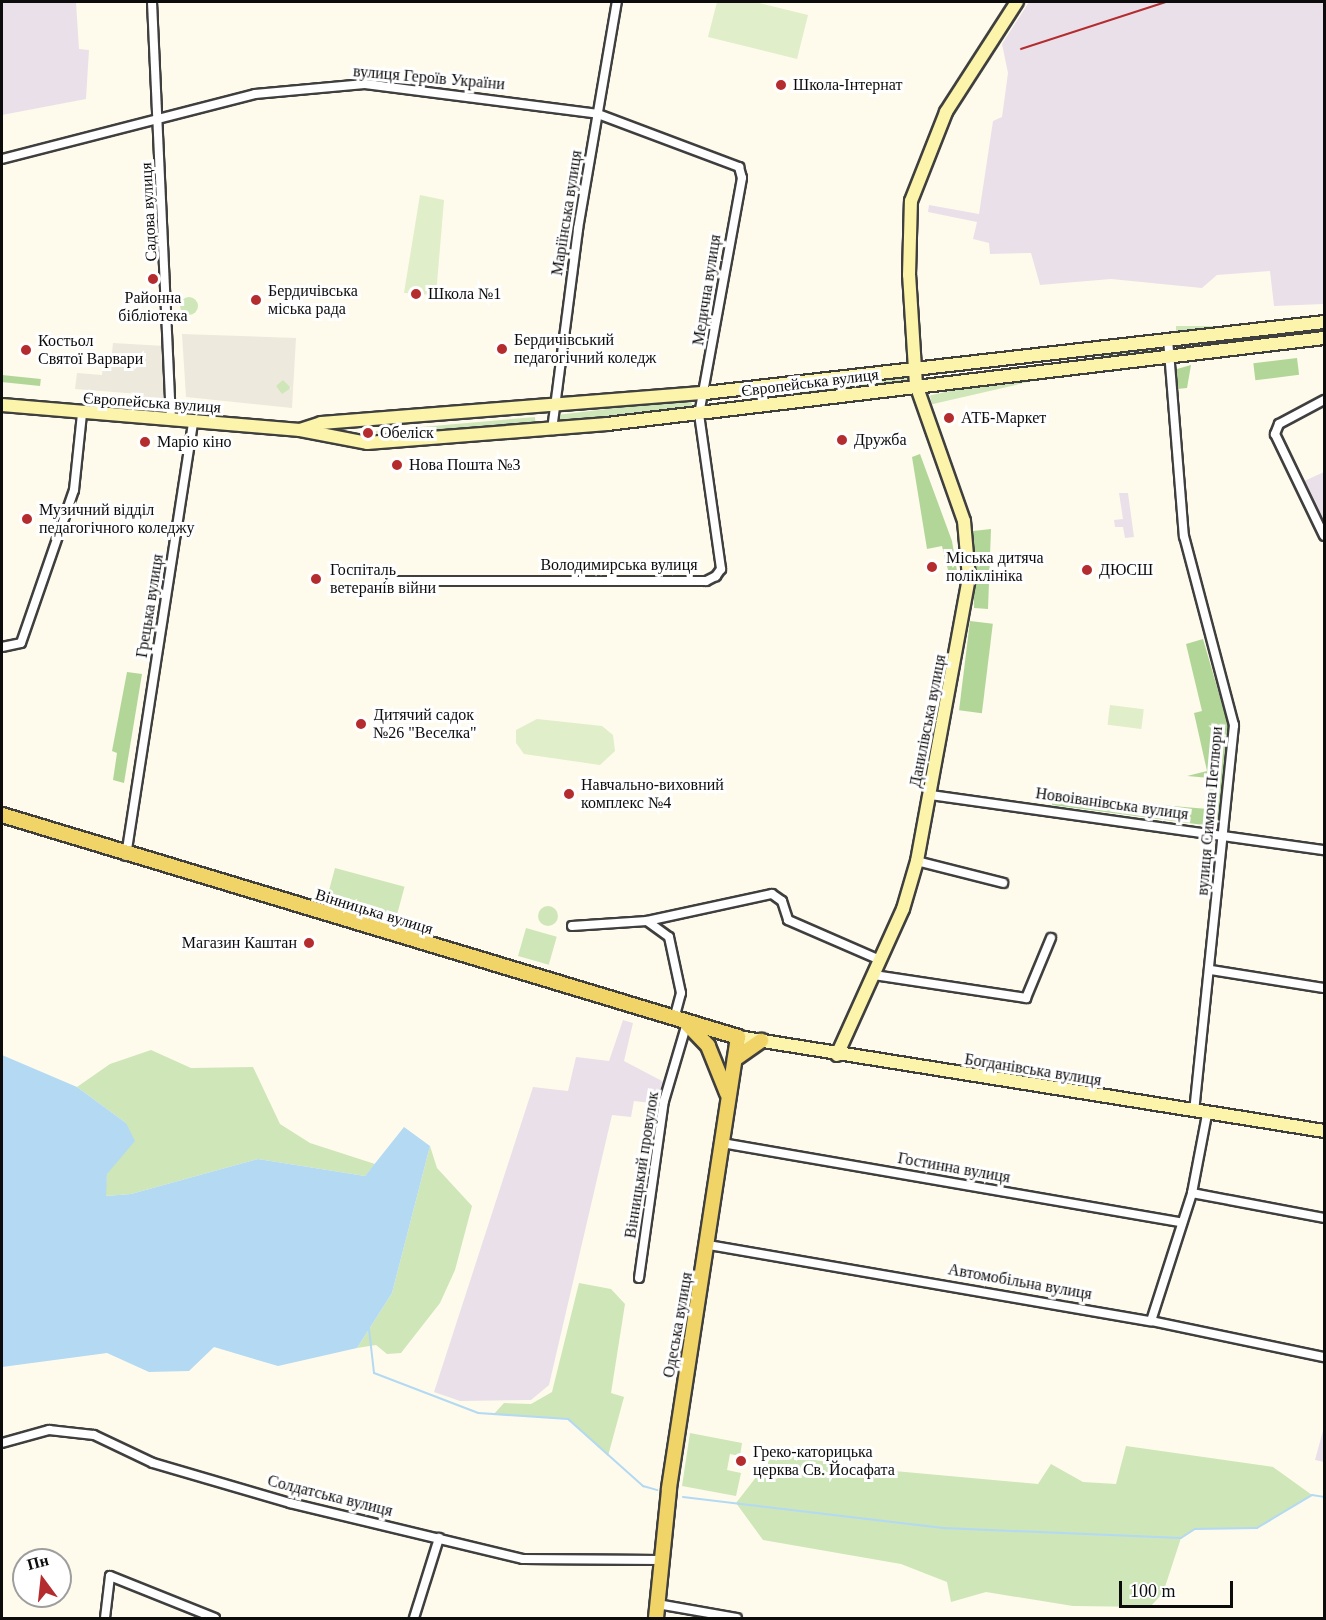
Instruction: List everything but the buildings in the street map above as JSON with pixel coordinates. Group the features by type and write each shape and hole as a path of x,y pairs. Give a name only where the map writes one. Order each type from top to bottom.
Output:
{"main road":[{"name":"Вінницька вулиця","path":"2,815 126,856 731,1035"},
{"path":"681,1022 717,1062"},
{"path":"728,1099 713,1044 731,1035"},
{"name":"Одеська вулиця","path":"656,1618 660,1560 709,1245 734,1061 731,1035"},
{"path":"734,1061 745,1047 761,1041"}],"street":[{"name":"Садова вулиця","path":"152,2 160,116 171,421"},
{"name":"Маріїнська вулиця","path":"552,430 597,114 617,2"},
{"name":"Данилівська вулиця","path":"837,1055 874,975 917,861 970,550 916,385 908,238 918,174 946,112 1017,2"},
{"name":"вулиця Героїв України","path":"2,159 160,116 255,94 365,84 597,114 741,171"},
{"name":"Медична вулиця","path":"699,414 705,393 741,171"},
{"name":"Європейська вулиця","path":"300,430 321,423 555,408 705,393 914,367 1324,322"},
{"name":"Європейська вулиця","path":"2,405 82,414 300,430 367,443 552,430 699,414 916,385 1324,338"},
{"name":"вулиця Симона Петлюри","path":"1151,1321 1192,1193 1201,1113 1211,970 1234,725 1184,536 1167,339"},
{"path":"1324,400 1279,424 1275,434 1324,536"},
{"path":"2,647 21,643 75,490 82,414"},
{"name":"Володимирська вулиця","path":"391,581 706,581 716,576 721,569 699,414"},
{"name":"Грецька вулиця","path":"126,856 193,423"},
{"name":"Новоіванівська вулиця","path":"930,795 1324,850"},
{"path":"917,861 1003,882"},
{"path":"573,926 647,921 772,894 782,901 788,920 880,960"},
{"name":"Вінницький провулок","path":"639,1278 664,1101 681,1022 681,993 669,937 647,921"},
{"path":"874,975 1026,998 1052,938"},
{"path":"1211,970 1324,988"},
{"name":"Богданівська вулиця","path":"731,1035 837,1055 1324,1131"},
{"name":"Гостинна вулиця","path":"722,1143 1181,1222"},
{"path":"1192,1193 1324,1218"},
{"name":"Автомобільна вулиця","path":"709,1245 1151,1321 1324,1357"},
{"name":"Солдатська вулиця","path":"2,1443 49,1430 94,1435 153,1463 523,1559 660,1560"},
{"path":"414,1618 439,1538"},
{"path":"105,1618 110,1576 215,1618"},
{"path":"657,1604 736,1618"}],"shaded area":[{"path":"2,2 76,2 79,49 89,50 86,99 2,115"},
{"path":"1029,2 1324,2 1324,304 1274,306 1270,271 1217,275 1202,288 1111,279 1040,285 1031,253 990,254 989,243 973,239 977,222 928,212 929,205 979,214 993,121 1002,117 1008,73 1002,44"},
{"path":"182,334 296,338 292,408 186,397","holes":["283,380 291,388 282,394 276,386"]},
{"path":"113,343 164,346 168,396 159,405 145,403 139,394 75,389 77,373 102,375 104,353 112,353"},
{"path":"1324,472 1324,530 1302,482"},
{"path":"1119,493 1128,493 1134,537 1125,538 1123,527 1115,527 1114,520 1123,519"},
{"path":"623,1020 633,1023 624,1061 664,1082 660,1104 634,1101 631,1117 612,1115 549,1385 531,1400 460,1401 434,1392 533,1087 568,1091 576,1057 609,1061"},
{"path":"1324,1427 1324,1462 1315,1460"}],"green space":[{"path":"717,2 755,2 808,15 797,59 708,37"},
{"path":"420,195 444,200 436,295 404,293"},
{"path":"189,297 197,302 198,306 193,314 189,315 181,310 180,306 185,298"},
{"path":"1176,326 1324,326 1324,334 1176,334"},
{"path":"1153,344 1155,353 932,404 930,396"},
{"path":"1297,358 1299,375 1255,380 1253,363"},
{"path":"1191,365 1187,388 1177,389 1177,369"},
{"path":"906,373 908,384 714,418 712,407"},
{"path":"2,375 41,379 40,386 2,382"},
{"path":"280,380 286,380 290,387 286,394 280,394 276,390 276,384"},
{"path":"691,399 693,412 557,426 557,415"},
{"path":"535,417 536,428 374,442 373,431"},
{"path":"920,454 952,541 957,571 949,574 942,546 927,549 912,457"},
{"path":"991,529 988,609 974,608 973,531"},
{"path":"970,621 993,624 982,713 959,710"},
{"path":"1203,639 1229,728 1220,818 1211,826 1052,805 1053,796 1208,809 1210,778 1187,776 1207,771 1194,713 1202,711 1186,644"},
{"path":"127,672 142,674 124,783 113,780 117,753 112,751"},
{"path":"1110,705 1144,709 1141,729 1108,725"},
{"path":"537,719 602,726 613,735 615,751 600,765 524,754 516,743 516,730"},
{"path":"335,868 405,887 397,917 327,898"},
{"path":"548,906 555,909 558,916 555,923 548,926 541,923 538,916 541,909"},
{"path":"526,928 557,937 549,965 518,956"},
{"path":"151,1050 191,1068 253,1067 280,1124 310,1143 375,1164 365,1176 258,1159 131,1194 105,1196 107,1174 126,1123 77,1087 110,1064"},
{"path":"430,1146 437,1168 472,1206 455,1270 440,1303 401,1353 387,1354 376,1345 357,1348 392,1293"},
{"path":"579,1283 611,1289 625,1304 611,1393 624,1397 608,1456 568,1419 494,1414 504,1403 531,1404 552,1392"},
{"path":"690,1433 742,1443 740,1456 730,1454 727,1470 741,1473 736,1496 682,1486"},
{"path":"1126,1446 1273,1467 1312,1495 1257,1528 1195,1529 1181,1538 1163,1593 1150,1607 1073,1606 986,1592 951,1602 947,1582 901,1564 763,1540 736,1503 775,1453 861,1468 1038,1484 1051,1464 1083,1482 1116,1484"}],"water":[{"path":"2,1055 77,1087 126,1123 135,1141 107,1174 106,1196 131,1194 258,1159 365,1176 404,1127 430,1146 392,1293 357,1348 278,1366 214,1347 189,1371 149,1372 107,1353 2,1367"}],"waterway":[{"path":"369,1329 374,1373 478,1413 568,1419 643,1486 657,1490"},
{"path":"683,1497 943,1528 1181,1538 1195,1529 1257,1528 1312,1495 1324,1497"}],"railway":[{"path":"1021,49 1166,2"}],"place":[{"name":"Школа-Інтернат","path":"781,85"},
{"name":"Районна бібліотека","path":"153,279"},
{"name":"Школа №1","path":"416,294"},
{"name":"Бердичівська міська рада","path":"256,300"},
{"name":"Бердичівський педагогічний коледж","path":"502,349"},
{"name":"Костьол Святої Варвари","path":"26,350"},
{"name":"АТБ-Маркет","path":"949,418"},
{"name":"Обеліск","path":"368,433"},
{"name":"Дружба","path":"842,440"},
{"name":"Маріо кіно","path":"145,442"},
{"name":"Нова Пошта №3","path":"397,465"},
{"name":"Музичний відділ педагогічного коледжу","path":"27,519"},
{"name":"Міська дитяча поліклініка","path":"932,567"},
{"name":"ДЮСШ","path":"1087,570"},
{"name":"Госпіталь ветеранів війни","path":"316,579"},
{"name":"Дитячий садок №26 \"Веселка\"","path":"361,724"},
{"name":"Навчально-виховний комплекс №4","path":"569,794"},
{"name":"Магазин Каштан","path":"309,943"},
{"name":"Греко-каторицька церква Св. Йосафата","path":"741,1461"}]}
